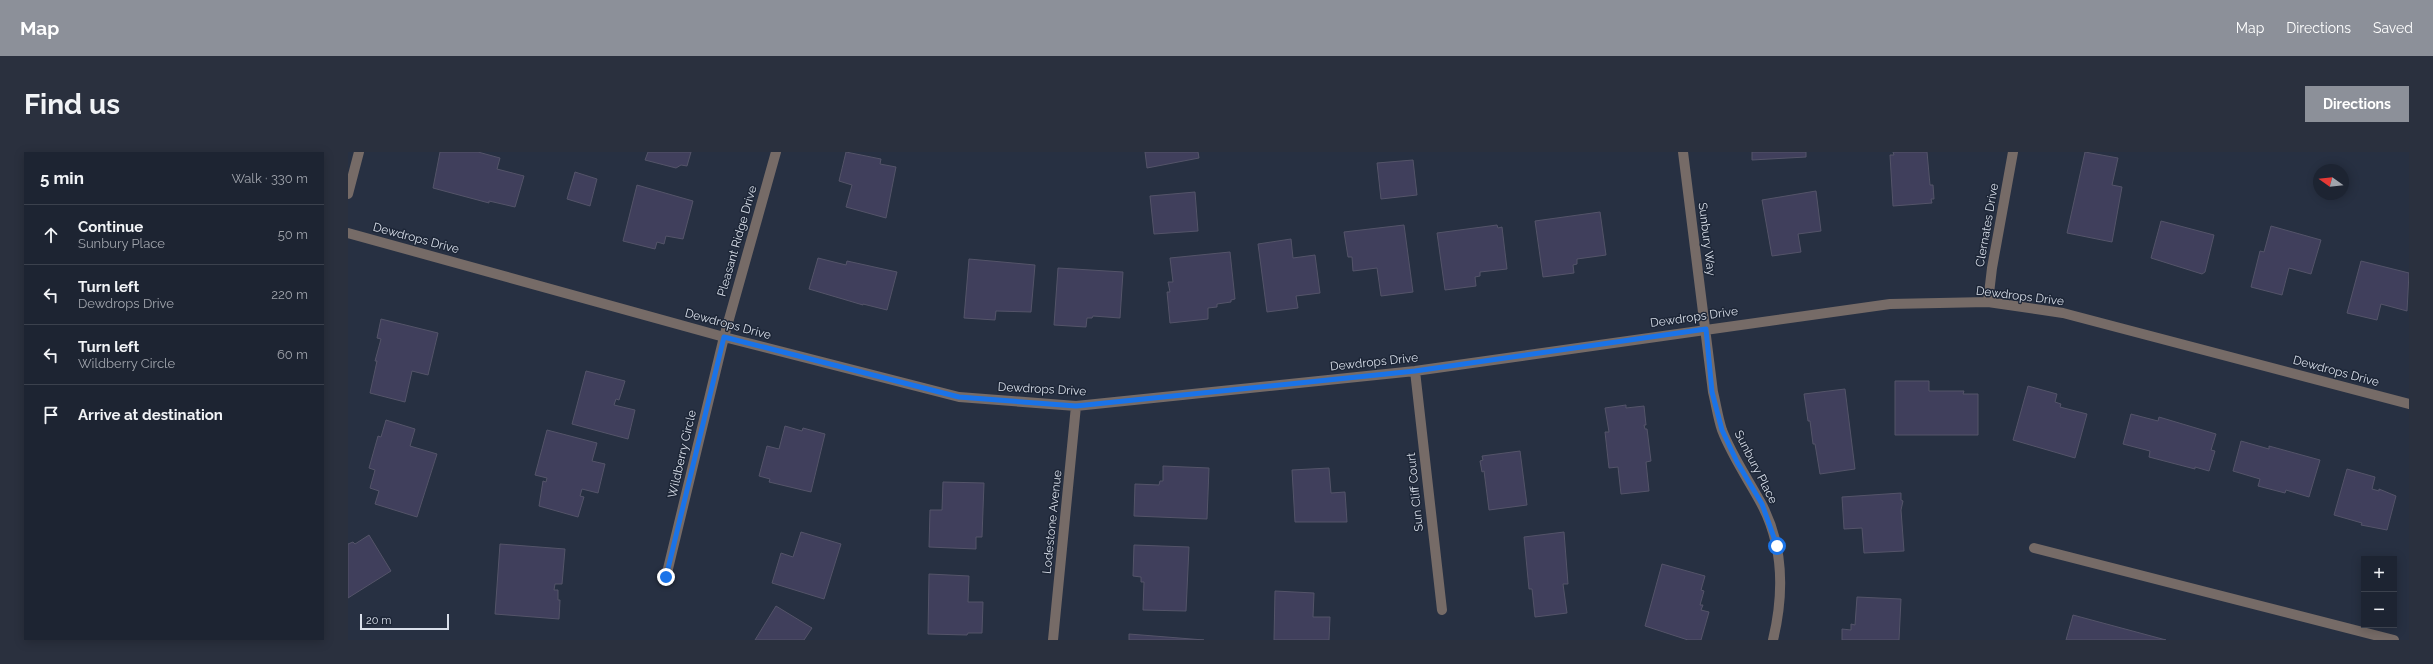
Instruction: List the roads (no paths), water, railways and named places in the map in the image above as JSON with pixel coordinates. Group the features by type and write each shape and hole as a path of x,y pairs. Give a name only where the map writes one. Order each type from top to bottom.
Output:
{"street":[{"path":"348,194 359,152"},
{"name":"Pleasant Ridge Drive","path":"724,337 776,152"},
{"name":"Sunbury Way","path":"1683,152 1706,329"},
{"name":"Clernates Drive","path":"1988,302 1992,268 2013,152"},
{"name":"Dewdrops Drive","path":"348,233 724,337 959,397 1076,406 1415,371 1890,304 1988,302 2063,313 2409,404"},
{"name":"Sunbury Place","path":"1706,329 1712,392 1722,430 1737,462 1762,504 1777,546 1782,579 1778,618 1773,640"},
{"name":"Wildberry Circle","path":"666,577 724,337"},
{"name":"Sun Cliff Court","path":"1415,371 1442,610"},
{"name":"Lodestone Avenue","path":"1053,640 1076,406"},
{"path":"2034,548 2394,640"}]}
